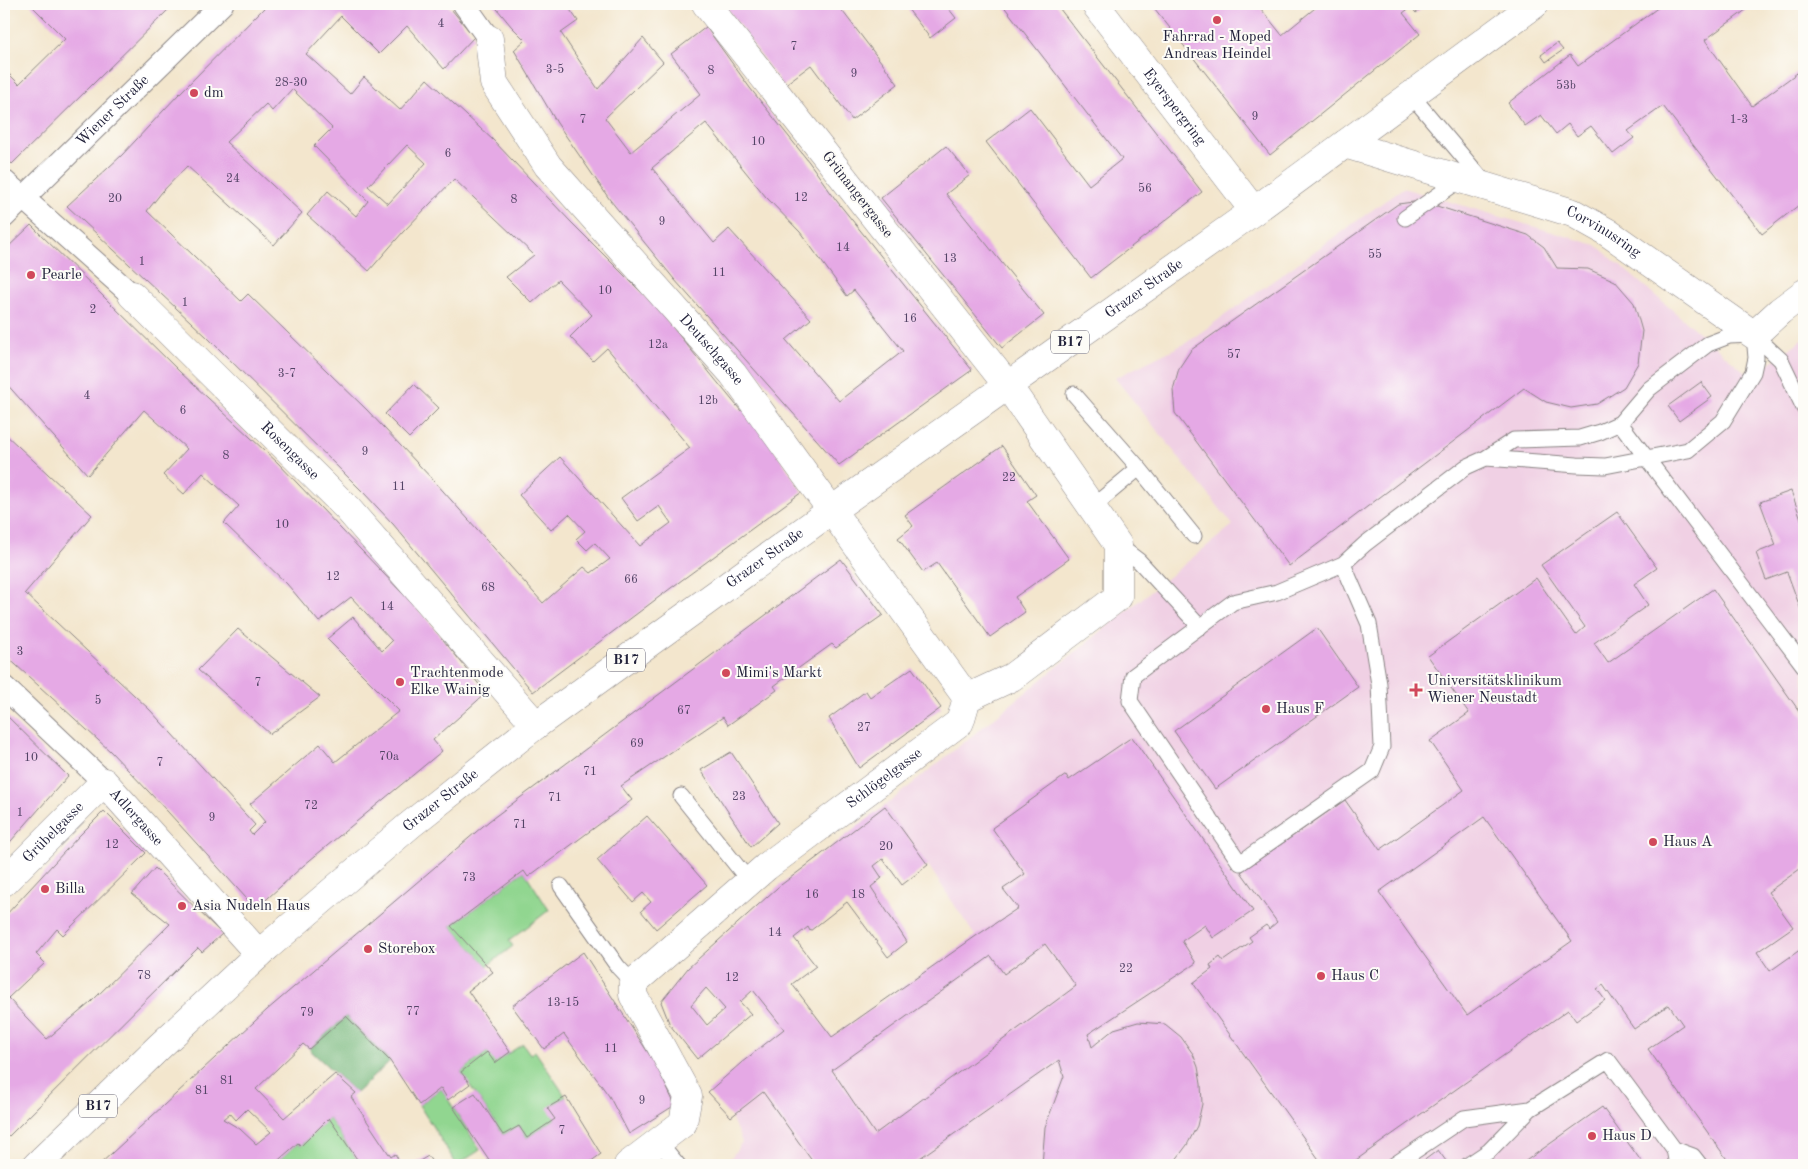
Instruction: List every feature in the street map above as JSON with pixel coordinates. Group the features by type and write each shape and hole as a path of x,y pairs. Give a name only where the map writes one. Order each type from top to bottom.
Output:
{"street":[{"name":"Wiener Straße","path":"4,217 222,4"},
{"name":"Deutschgasse","path":"464,4 489,38 494,84 548,166 734,374 967,698"},
{"name":"Grünangergasse","path":"706,4 1008,386"},
{"name":"Eyerspergring","path":"1095,4 1254,211"},
{"name":"Grazer Straße","path":"37,1165 259,954 410,825 536,726 832,510 1254,211 1535,4"},
{"name":"Corvinusring","path":"1345,144 1573,213 1607,232 1754,335"},
{"name":"Rosengasse","path":"4,181 132,295 347,508 536,726"},
{"path":"1754,335 1780,311 1804,293"},
{"path":"967,698 1012,677 1118,597 1118,545 1008,386"},
{"name":"Adlergasse","path":"4,687 104,782 259,954"},
{"name":"Schlögelgasse","path":"633,983 773,861 960,722 967,698"},
{"name":"Grübelgasse","path":"4,882 104,782"},
{"path":"628,1165 683,1123 688,1096 633,995 633,983"}],"lane":[{"path":"1412,96 1491,189"},
{"path":"1405,218 1460,180"},
{"path":"1343,564 1369,624 1379,684 1382,747 1372,771 1240,863 1130,701 1133,676 1232,602 1277,592 1343,564 1365,544 1466,467 1486,458 1514,440 1580,438 1600,432 1620,423 1649,388 1708,344 1729,336 1754,335 1756,358 1754,372 1722,421 1688,450 1606,466 1577,466 1486,458"},
{"name":"Corvinusring","path":"1754,335 1781,360 1804,408"},
{"path":"1074,394 1139,468 1194,536"},
{"path":"1620,423 1804,666"},
{"path":"1091,508 1139,468"},
{"path":"1118,545 1139,561 1200,627"},
{"path":"681,796 749,881"},
{"path":"561,886 618,967 633,983"},
{"path":"1468,1165 1489,1151 1530,1109 1608,1060 1674,1148 1677,1165"},
{"path":"1394,1165 1464,1118 1530,1109"},
{"path":"659,1142 678,1165"},
{"path":"1674,1148 1693,1156 1700,1165"}],"shaded area":[{"name":"Universitätsklinikum Wiener Neustadt","path":"1403,188 1596,245 1751,377 1804,338 1804,1165 726,1165 742,1142 731,1117 832,1037 975,936 928,865 885,806 1233,525 1115,378 1186,343"}],"green space":[{"path":"524,871 549,910 509,941 513,946 487,966 451,926"},
{"path":"346,1016 390,1061 356,1093 309,1049"},
{"path":"523,1044 530,1054 535,1051 566,1097 548,1108 555,1119 527,1138 519,1126 503,1135 461,1072 487,1052 495,1062"},
{"path":"441,1088 480,1150 457,1165 419,1105"},
{"path":"329,1118 361,1165 273,1165 298,1143 301,1146"}],"building":[{"path":"30,4 174,4 12,164 4,156 4,69 19,84 65,39"},
{"path":"268,4 447,4 474,37 444,69 407,26 379,54 341,16 306,54 350,94 364,77 400,110 427,79 493,140 656,307 741,411 747,406 802,492 533,692 393,524 363,492 207,337 67,206 122,155","holes":["292,89 332,128 314,146 368,201 356,216 328,191 307,215 369,271 454,179 534,255 506,277 532,303 558,280 592,315 570,337 593,361 607,348 690,448 621,498 638,521 659,506 671,523 640,546 560,457 519,495 551,530 569,514 585,531 576,539 587,550 595,543 610,559 591,573 584,567 543,603 435,482 367,410 248,294 241,301 147,211 187,166 274,245 302,213 226,142 266,104 272,111","407,145 426,163 388,204 368,186"]},
{"path":"493,4 566,4 578,21 561,33 598,89 643,38 663,62 605,118 631,152 701,94 671,54 706,27 836,200 972,370 839,465 674,279 610,200 557,123 514,50 525,40","holes":["706,123 766,197 800,232 847,296 854,290 903,351 839,401 786,340 811,319 729,229 714,243 652,168"]},
{"path":"724,4 837,4 898,84 852,120 811,65 783,86"},
{"path":"904,4 945,4 956,18 930,38"},
{"path":"1002,4 1056,4 1202,192 1091,278 986,142 1030,108 1089,185 1122,159"},
{"path":"1151,4 1257,4 1282,35 1320,4 1428,4 1416,13 1411,7 1403,13 1420,34 1270,155"},
{"path":"1663,4 1754,4 1705,40 1752,106 1804,68 1804,201 1762,234 1663,106 1628,131 1634,138 1613,154 1591,126 1577,136 1568,124 1556,134 1541,115 1525,126 1508,103 1570,55 1578,66"},
{"path":"1557,43 1563,50 1546,62 1541,55"},
{"path":"946,146 970,175 946,194 1044,315 1002,348 881,198"},
{"path":"1421,201 1528,235 1544,247 1557,268 1588,269 1615,281 1634,303 1642,331 1638,363 1624,387 1597,404 1571,408 1546,402 1524,388 1289,566 1175,413 1173,390 1179,368 1191,350 1398,204"},
{"path":"31,225 180,372 278,463 424,616 486,693 433,740 442,751 304,865 256,909 110,751 4,654 4,433 92,515 25,593 150,710 255,825 249,831 252,835 265,822 250,804 320,744 335,762 399,711 327,639 353,617 382,651 392,641 351,597 319,622 287,584 224,523 239,506 203,473 184,494 163,475 187,449 144,410 88,475 4,381 4,273 8,268 4,262 4,251"},
{"path":"1701,382 1712,397 1679,421 1668,406"},
{"path":"414,384 439,408 409,438 385,414"},
{"path":"1002,446 1036,495 1027,501 1069,559 1015,597 1025,612 990,637 937,563 923,572 898,538 913,526 905,515"},
{"path":"1791,491 1804,527 1804,608 1801,610 1787,572 1766,580 1756,553 1776,545 1760,502"},
{"name":"Haus A","path":"1617,512 1657,568 1634,584 1648,605 1594,643 1608,663 1713,589 1804,718 1804,866 1768,892 1793,927 1757,952 1770,971 1804,947 1804,1163 1801,1165 1731,1165 1648,1049 1683,1025 1669,1005 1634,1029 1603,985 1597,989 1605,1000 1576,1021 1568,1010 1349,1165 1323,1165 1193,983 1212,969 1210,965 1220,957 1223,961 1252,941 1249,937 1266,925 1269,929 1277,922 1241,872 1345,800 1380,850 1464,790 1430,741 1469,713 1428,656 1536,578 1576,635 1585,627 1541,565","holes":["1484,817 1572,941 1467,1015 1379,892"]},
{"path":"841,559 883,615 836,648 832,644 774,686 777,690 728,725 723,717 621,786 632,800 528,877 524,871 451,926 493,972 468,991 510,1052 495,1063 487,1052 461,1072 470,1084 448,1100 441,1088 419,1105 390,1061 346,1016 309,1049 303,1044 256,1089 284,1118 335,1074 356,1093 351,1097 391,1157 395,1154 402,1165 361,1165 329,1118 301,1146 298,1143 273,1165 99,1165 267,1010 489,821","holes":["247,1109 271,1132 256,1144 240,1129 223,1119 230,1113 236,1120"]},
{"name":"Haus F","path":"1317,628 1358,687 1215,789 1174,731"},
{"path":"238,629 320,697 270,734 198,670"},
{"path":"912,668 941,708 859,768 829,718 866,691 870,697"},
{"path":"4,713 68,776 4,849"},
{"path":"1132,737 1253,911 1213,938 1205,925 1182,941 1196,963 1088,1034 1092,1047 1114,1029 1138,1022 1165,1024 1181,1037 1193,1054 1198,1067 1202,1104 1197,1126 1187,1145 1172,1165 1042,1165 1045,1127 1064,1076 1059,1060 910,1165 815,1165 763,1092 731,1117 708,1092 784,1029 753,990 740,1002 751,1014 697,1059 670,1025 661,1002 688,968 777,888 885,806 928,865 902,885 883,859 874,866 882,878 871,887 907,942 888,957 847,902 810,931 808,927 794,938 816,966 792,984 832,1037 1018,908 1003,889 1025,874 992,828 1066,775 1069,780","holes":["1045,944 1076,986 875,1134 832,1070 991,956 1004,974","706,988 725,1009 707,1025 691,1005"]},
{"path":"731,752 778,823 751,847 701,770"},
{"path":"104,811 146,853 63,935 57,929 36,954 45,963 8,998 47,1039 90,1003 170,924 132,894 155,868 222,934 202,952 198,948 4,1141 4,917"},
{"path":"647,816 707,885 656,929 641,911 651,902 643,893 633,902 597,860"},
{"path":"583,952 656,1065 675,1105 629,1134 609,1096 564,1034 544,1049 512,1006"},
{"path":"475,1093 503,1135 519,1126 527,1138 555,1119 547,1108 566,1097 601,1154 586,1165 492,1165 453,1107"},
{"name":"Haus D","path":"1602,1107 1644,1165 1520,1165"},
{"path":"1438,1150 1449,1165 1418,1165"},
{"path":"428,1156 434,1165 413,1165"}],"place":[{"name":"Fahrrad - Moped Andreas Heindel","path":"1217,20"},
{"name":"dm","path":"194,93"},
{"name":"Pearle","path":"31,275"},
{"name":"Mimi's Markt","path":"726,673"},
{"name":"Trachtenmode Elke Wainig","path":"400,682"},
{"name":"Universitätsklinikum Wiener Neustadt","path":"1416,690"},
{"name":"Haus F","path":"1266,709"},
{"name":"Haus A","path":"1653,842"},
{"name":"Billa","path":"45,889"},
{"name":"Asia Nudeln Haus","path":"182,906"},
{"name":"Storebox","path":"368,949"},
{"name":"Haus C","path":"1321,976"},
{"name":"Haus D","path":"1592,1136"}]}
